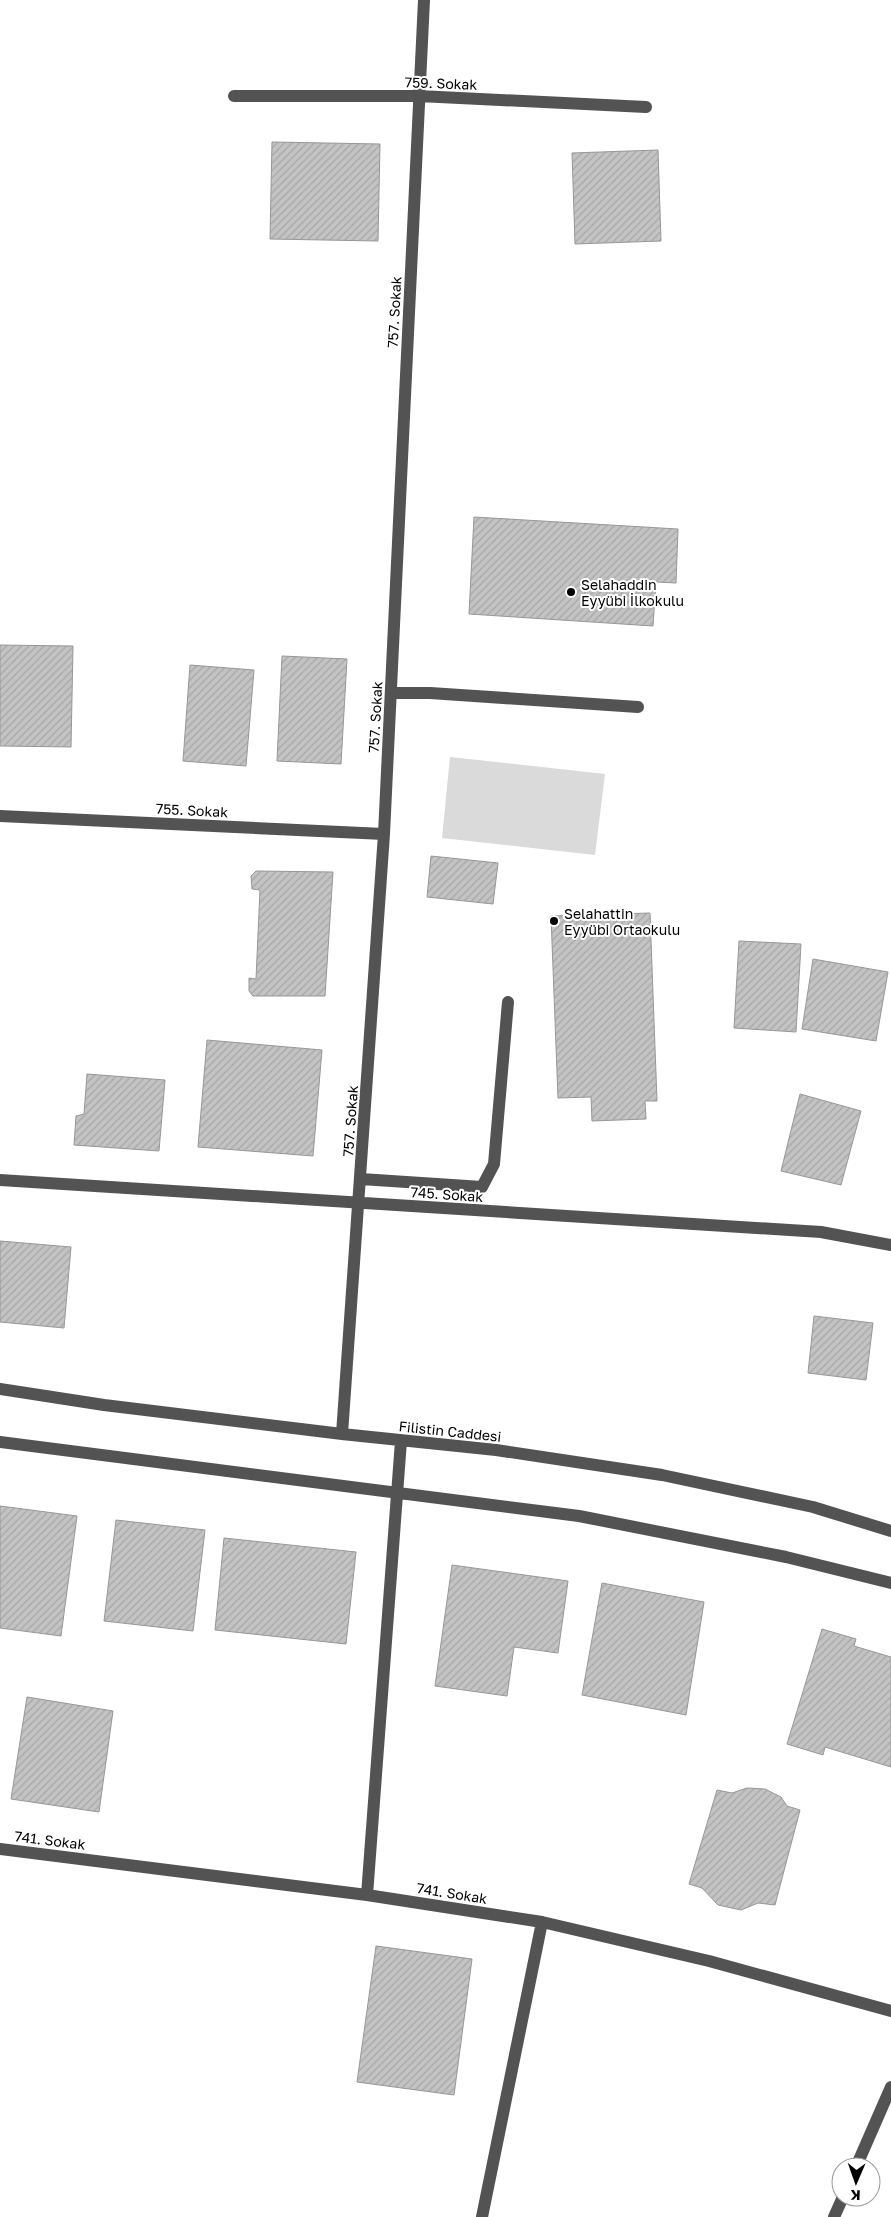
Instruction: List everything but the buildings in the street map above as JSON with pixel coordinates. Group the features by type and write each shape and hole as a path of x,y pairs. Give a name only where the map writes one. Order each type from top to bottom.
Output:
{"street":[{"name":"757. Sokak","path":"342,1434 384,834 424,0"},
{"name":"759. Sokak","path":"234,96 419,96 646,107"},
{"path":"391,693 430,693 638,707"},
{"name":"755. Sokak","path":"0,816 384,834"},
{"path":"361,1179 482,1187 494,1164 508,1002"},
{"name":"745. Sokak","path":"0,1180 821,1232 891,1246"},
{"name":"Filistin Caddesi","path":"0,1389 104,1405 401,1441 496,1450 662,1475 813,1507 891,1531"},
{"path":"366,1895 401,1441"},
{"path":"0,1442 579,1516 786,1557 891,1583"},
{"name":"741. Sokak","path":"0,1849 366,1895 542,1922 709,1961 891,2011"},
{"path":"482,2217 542,1922"},
{"path":"860,2157 891,2087"}],"shaded area":[{"path":"450,757 605,774 595,855 442,838"}],"place":[{"name":"Selahaddin Eyyübi İlkokulu","path":"571,592"},
{"name":"Selahattin Eyyübi Ortaokulu","path":"554,921"}]}
